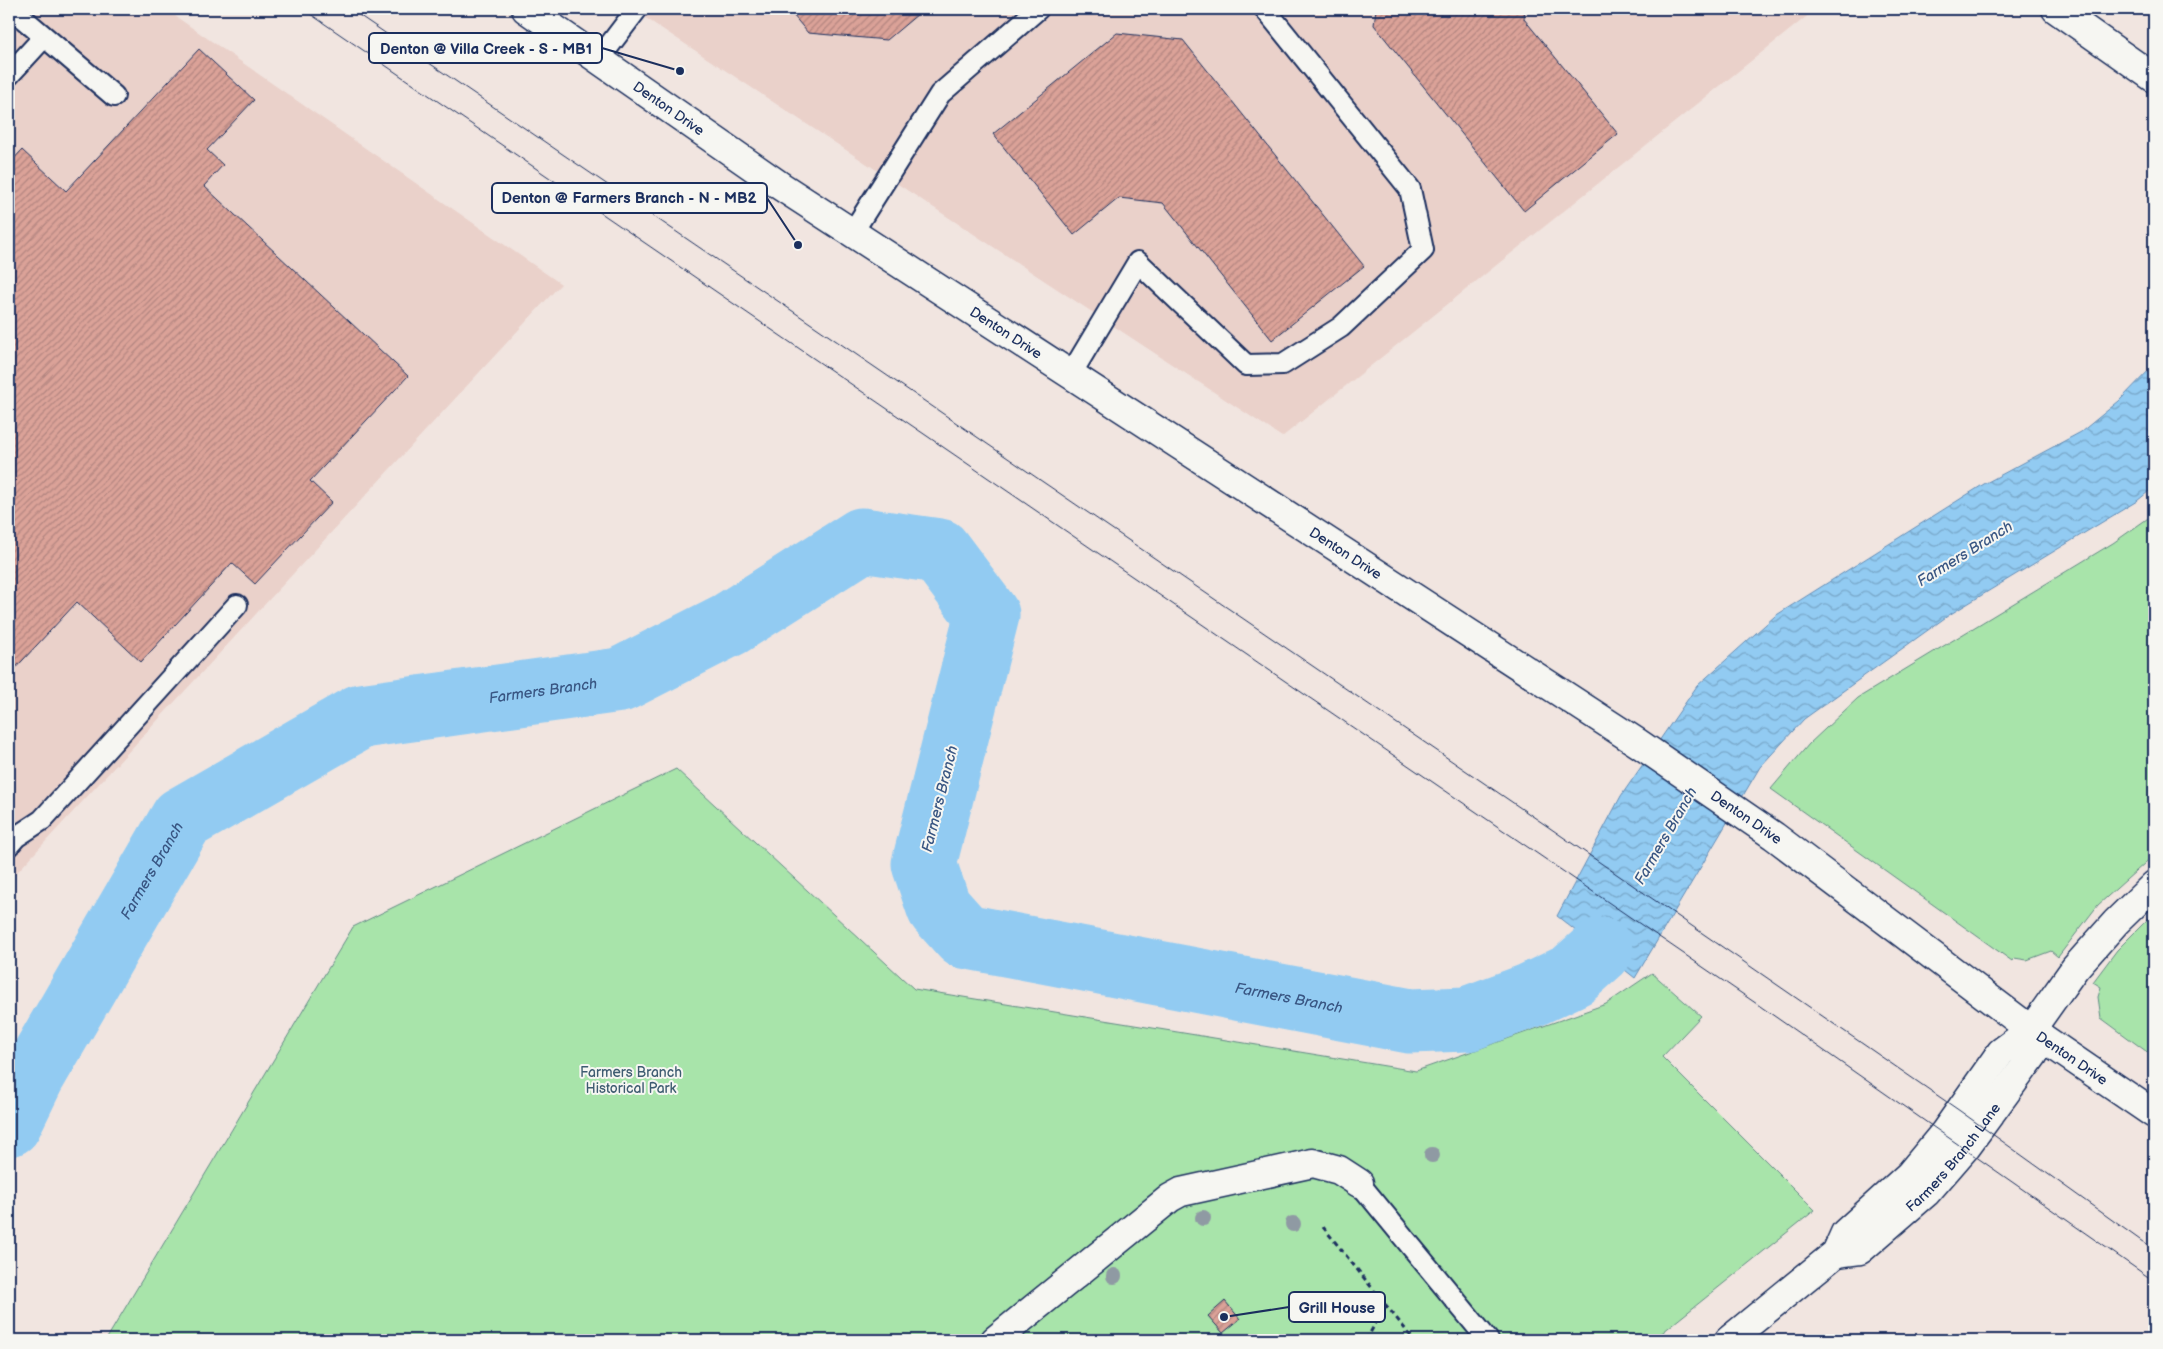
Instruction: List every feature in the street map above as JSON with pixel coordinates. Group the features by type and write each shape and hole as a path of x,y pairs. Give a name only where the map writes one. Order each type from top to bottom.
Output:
{"street":[{"name":"Denton Drive","path":"526,9 782,187 1638,742 1774,836 2031,1030 2154,1114"},
{"path":"2056,9 2154,78"},
{"name":"Farmers Branch Lane","path":"1729,1340 1836,1253 1845,1233 1910,1174 1954,1118 2001,1052 2031,1030 2075,968 2116,922 2154,885"},
{"path":"996,1340 1170,1198 1181,1192 1313,1163 1339,1170 1359,1183"}],"lane":[{"path":"12,9 114,96"},
{"path":"599,59 637,9"},
{"path":"852,233 940,94 1038,9"},
{"path":"1071,374 1138,262 1246,366 1283,364 1341,327 1423,250 1410,189 1264,9"},
{"path":"9,75 44,36"},
{"path":"9,845 16,837 42,820 237,605"},
{"path":"1359,1183 1488,1340"}],"path":[{"path":"1323,1227 1414,1340"},
{"path":"1366,1340 1386,1305"},
{"path":"1188,1340 1195,1338"}],"shaded area":[{"path":"9,9 165,9 561,284 9,881"},
{"path":"632,9 1816,9 1282,437"}],"green space":[{"path":"2154,514 2154,855 2098,905 2058,957 2051,951 2027,960 2014,958 2012,961 1771,789 1809,744 1858,698 2113,543"},
{"name":"Farmers Branch Historical Park","path":"676,769 914,989 1416,1071 1606,1004 1652,973 1701,1016 1662,1057 1815,1210 1653,1340 106,1340 353,927"},
{"path":"2154,913 2154,1057 2101,1018 2098,997 2101,987 2093,982 2117,950"}],"water":[{"path":"2154,365 2154,487 2137,501 1949,615 1804,719 1760,767 1635,978 1557,916 1621,796 1697,686 1775,616 1984,484 2081,432 2119,401"}],"building":[{"path":"788,9 924,9 887,40 808,33"},
{"path":"1376,9 1525,9 1524,19 1618,134 1524,211 1374,25"},
{"path":"1117,33 1183,40 1364,266 1272,340 1163,203 1119,198 1074,235 993,134"},
{"path":"199,49 254,100 207,150 223,165 204,186 408,376 310,481 332,502 255,584 232,563 141,662 77,602 9,675 9,164 22,150 66,191"},
{"path":"1225,1301 1240,1319 1223,1333 1208,1316"}],"waterway":[{"name":"Farmers Branch","path":"9,1124 32,1077 182,819 361,716 620,680 730,624 862,540 939,551 987,615 924,864 939,908 964,936 1410,1021 1467,1019 1529,996 1573,975 1601,950"}],"tram line":[{"path":"303,9 1757,1004 2154,1281"},
{"path":"350,9 1547,826 1960,1111 2154,1250"}],"place":[{"name":"Denton @ Villa Creek - S - MB1","path":"680,71"},
{"name":"Denton @ Farmers Branch - N - MB2","path":"798,245"},
{"name":"Grill House","path":"1224,1317"}]}
